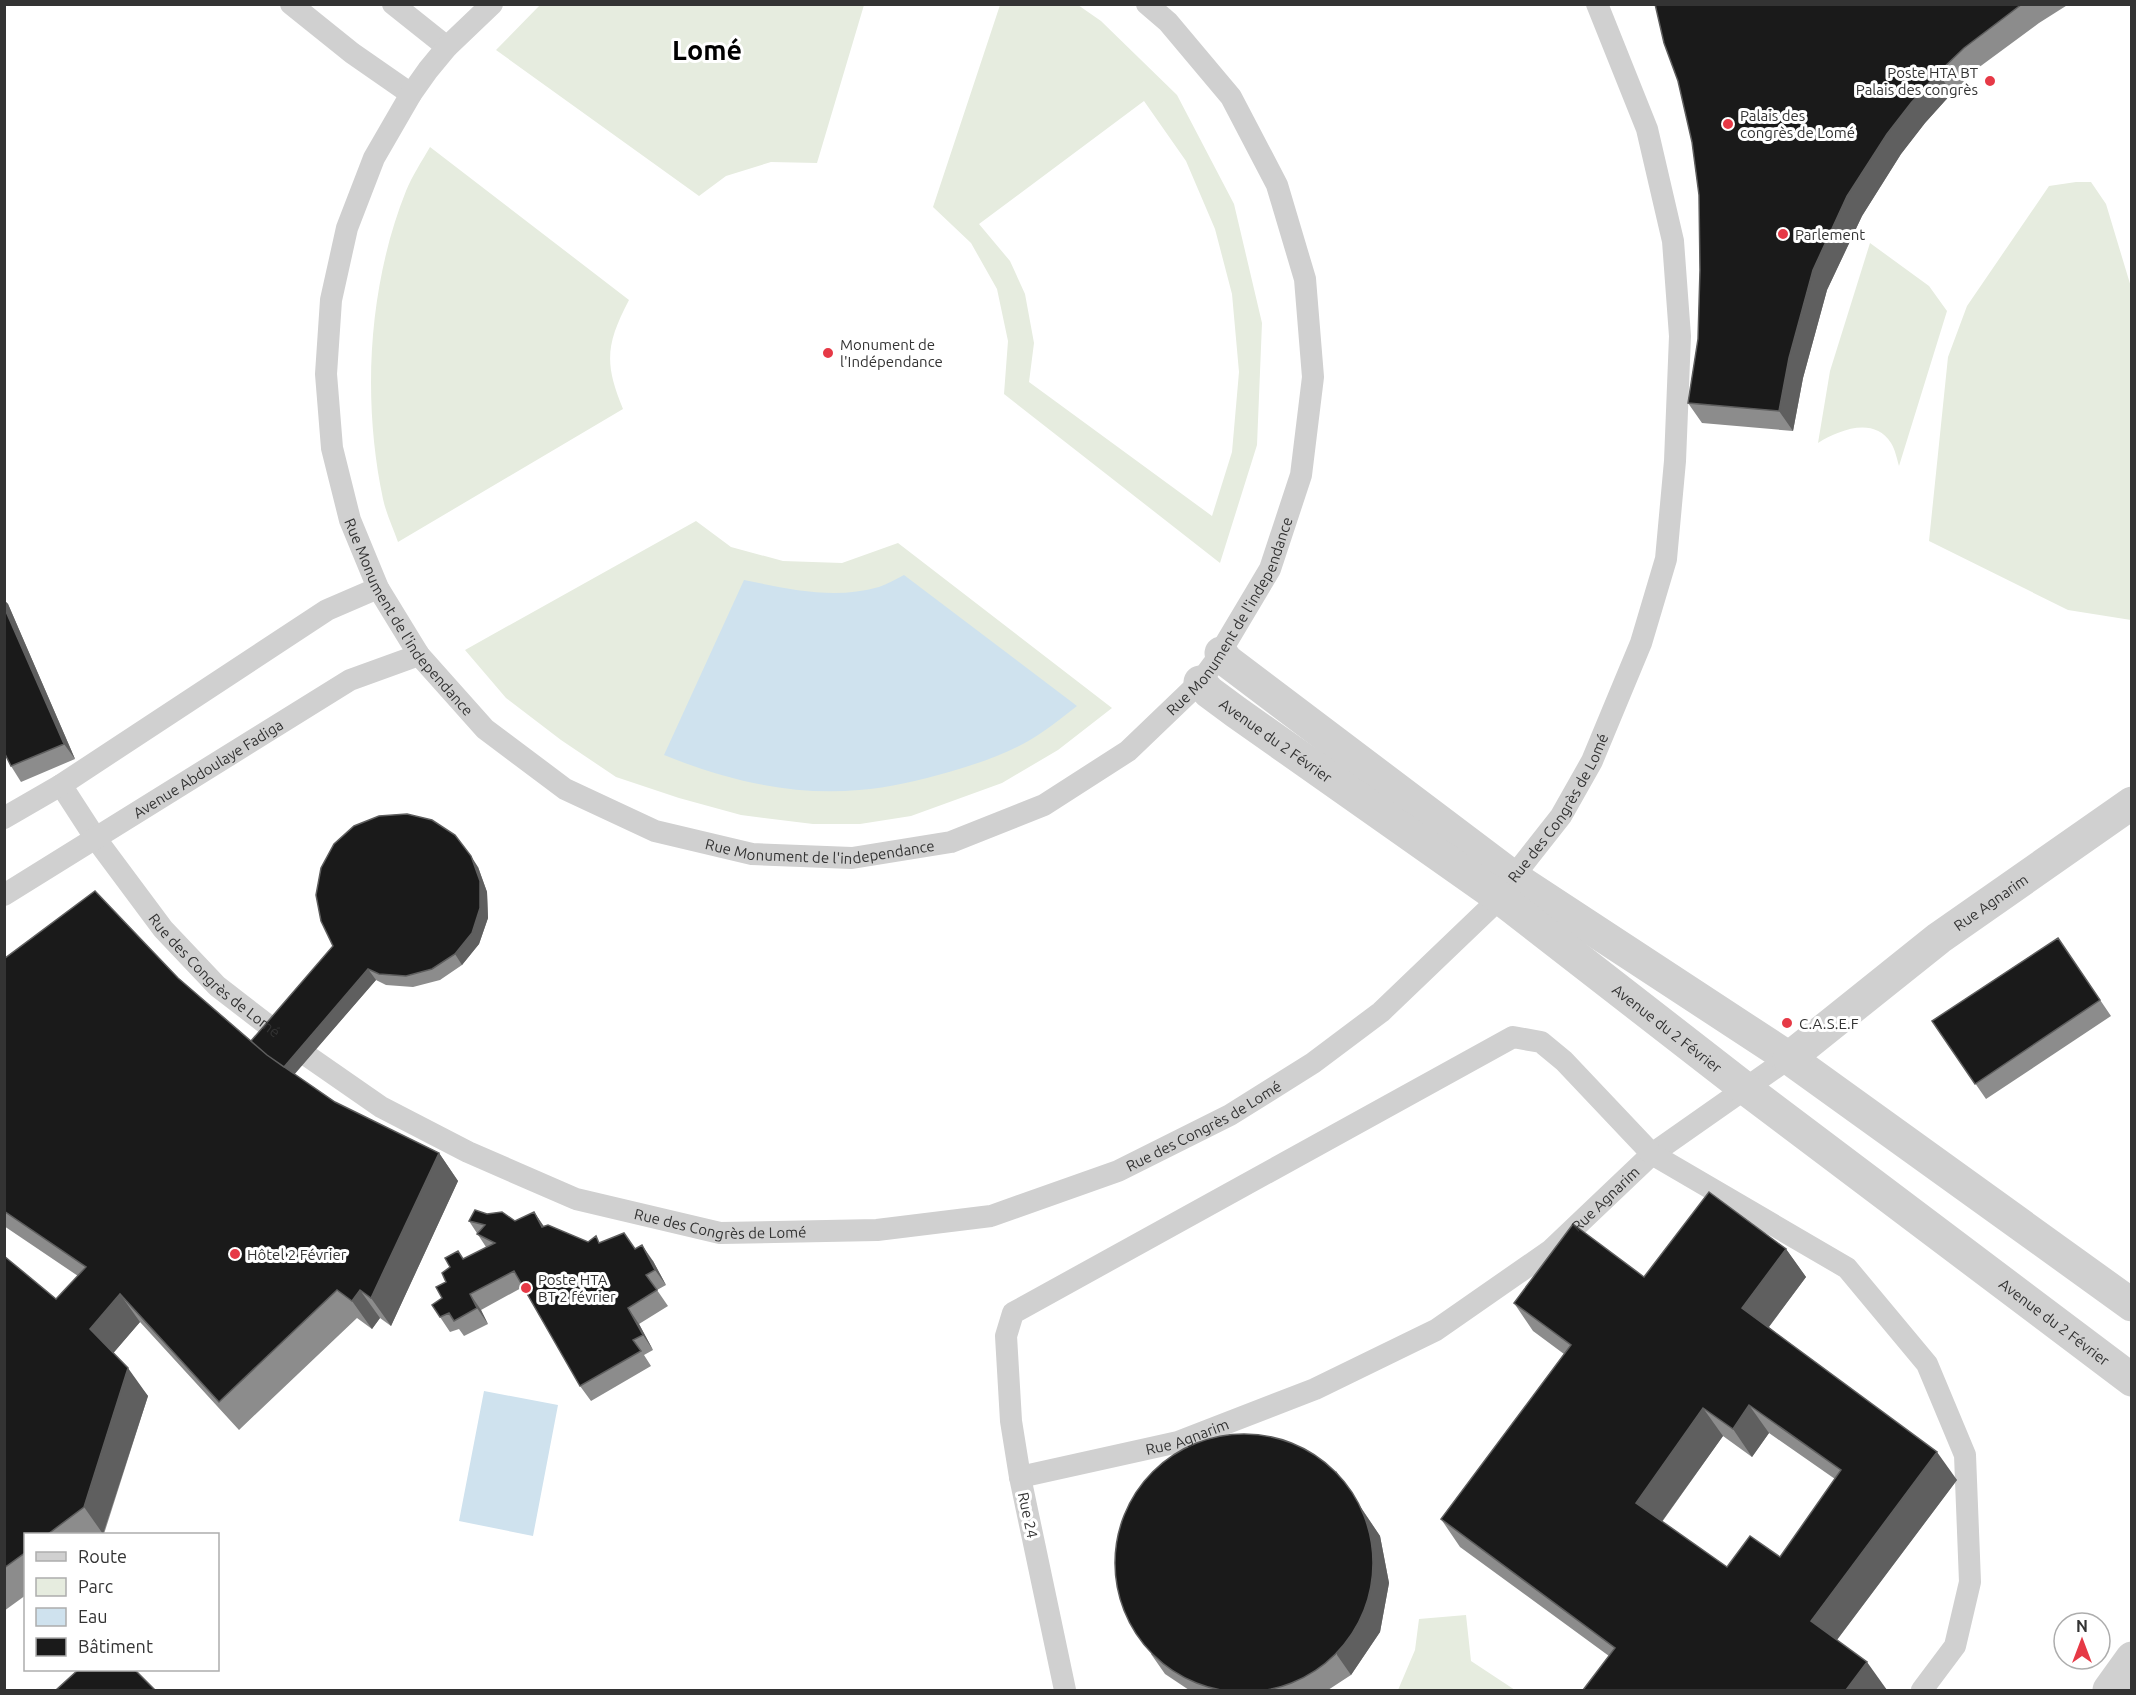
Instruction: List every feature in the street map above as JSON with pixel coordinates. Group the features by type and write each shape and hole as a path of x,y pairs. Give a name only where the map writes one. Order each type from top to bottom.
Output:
{"street":[{"name":"Avenue du 2 Février","path":"1221,653 1227,661 1281,702 1507,888 1746,1089 2132,1380"},
{"name":"Avenue du 2 Février","path":"1200,682 1227,706 1507,888 1789,1058 2132,1305"},
{"name":"Rue Agnarim","path":"1789,1058 1938,938 2132,804"},
{"path":"2109,1690 2132,1658"}],"lane":[{"path":"291,4 352,53 411,94"},
{"path":"393,4 447,47"},
{"name":"Rue Monument de l'independance","path":"492,4 447,47 411,94 374,158 347,228 331,300 326,374 332,448 350,520 378,588 419,655 485,729 565,789 666,834 752,854 841,858 951,842 1044,805 1128,751 1200,682 1221,653 1270,568 1301,475 1313,377 1305,279 1277,185 1231,98 1168,22 1147,4"},
{"name":"Rue des Congrès de Lomé","path":"61,784 96,839 163,929 217,986 309,1058 381,1107 468,1152 576,1199 720,1233 877,1230 991,1216 1118,1172 1230,1115 1313,1064 1382,1012 1507,888 1561,816 1592,761 1641,643 1666,559 1674,472 1680,336 1673,241 1647,129 1597,4"},
{"path":"4,818 61,784 327,610 378,588"},
{"name":"Avenue Abdoulaye Fadiga","path":"4,895 350,680 419,655"},
{"name":"Rue 24","path":"1065,1690 1020,1477 1011,1420 1006,1336 1013,1312 1513,1037 1541,1042 1564,1061 1652,1154"},
{"name":"Rue Agnarim","path":"1020,1477 1178,1442 1314,1389 1436,1330 1551,1250 1652,1154 1789,1058"},
{"path":"1652,1154 1847,1268 1927,1364 1965,1455 1970,1582 1955,1646 1922,1690"}],"green space":[{"path":"540,5 864,5 817,163 771,162 726,176 699,196 496,50"},
{"path":"1000,5 1078,5 1101,21 1177,95 1234,204 1262,323 1257,445 1220,563 1004,394 1008,341 997,289 971,243 933,207","holes":["1144,101 1186,161 1215,229 1232,294 1239,372 1232,452 1212,516 1029,382 1034,343 1025,294 1010,261 979,224"]},
{"path":"430,147 629,300 616,329 610,354 613,379 623,409 398,542 384,504 376,461 372,422 372,344 383,265 393,227 408,185"},
{"path":"2091,182 2106,204 2131,287 2131,620 2068,610 1929,541 1948,357 1967,306 2049,186"},
{"path":"1870,243 1929,286 1947,311 1899,466 1891,443 1875,430 1856,428 1846,430 1818,443 1830,371"},
{"path":"696,521 731,547 783,561 842,563 898,543 1112,708 1058,750 1002,783 911,816 860,824 813,824 741,815 616,777 561,740 506,698 465,650"},
{"path":"1466,1615 1471,1661 1515,1690 1398,1690 1415,1650 1419,1619"}],"water":[{"path":"904,575 1077,706 1030,740 996,756 927,778 870,789 809,791 759,784 711,772 664,755 744,580 811,592 845,593 879,587"},
{"path":"484,1391 558,1405 533,1536 459,1521"}],"building":[{"name":"Parlement","path":"1655,4 2022,4 1964,48 1938,73 1887,134 1847,196 1813,270 1789,358 1779,411 1688,403 1698,339 1699,195 1692,142 1678,81 1664,43"},
{"path":"4,607 64,744 11,766 4,752"},
{"path":"407,814 432,820 455,835 471,856 480,881 480,908 472,933 455,954 432,969 406,976 379,974 368,969 284,1067 251,1041 333,946 321,921 316,895 321,868 334,844 354,826 379,816"},
{"name":"Hôtel 2 Février","path":"95,891 178,978 267,1055 335,1102 439,1153 371,1298 360,1290 352,1301 337,1290 219,1402 120,1294 90,1329 128,1368 84,1507 49,1533 24,1533 24,1553 4,1568 4,1256 56,1299 86,1267 4,1211 4,959"},
{"path":"2058,938 2100,1000 1975,1084 1932,1021"},
{"path":"1709,1192 1786,1249 1742,1308 1937,1452 1811,1621 1867,1662 1846,1690 1583,1690 1615,1648 1441,1519 1571,1345 1514,1303 1573,1224 1644,1277","holes":["1749,1405 1841,1470 1780,1557 1750,1536 1727,1567 1636,1503 1703,1408 1733,1429"]},
{"path":"475,1210 487,1214 502,1212 515,1221 534,1212 542,1227 548,1225 588,1242 596,1236 599,1243 624,1233 635,1249 642,1245 655,1270 646,1275 657,1290 628,1308 643,1335 633,1340 641,1351 580,1386 514,1271 470,1294 477,1308 454,1321 449,1313 440,1317 432,1305 442,1298 436,1287 446,1282 442,1273 450,1267 445,1258 458,1251 463,1259 495,1243 477,1234 485,1225 469,1221"},
{"path":"1244,1434 1269,1437 1305,1449 1326,1463 1344,1481 1363,1514 1370,1538 1373,1563 1370,1588 1358,1624 1344,1645 1326,1663 1293,1682 1269,1689 1244,1692 1219,1689 1183,1677 1162,1663 1144,1645 1125,1612 1118,1588 1115,1563 1118,1538 1130,1502 1144,1481 1162,1463 1195,1444 1219,1437"},
{"path":"77,1671 136,1671 155,1690 56,1690"}],"place":[{"name":"Poste HTA BT Palais des congrès","path":"1990,81"},
{"name":"Palais des congrès de Lomé","path":"1728,124"},
{"name":"Parlement","path":"1783,234"},
{"name":"Monument de l'Indépendance","path":"828,353"},
{"name":"C.A.S.E.F","path":"1787,1023"},
{"name":"Hôtel 2 Février","path":"235,1254"},
{"name":"Poste HTA BT 2 février","path":"526,1288"}],"district":[{"name":"Lomé","path":"707,50"}]}
